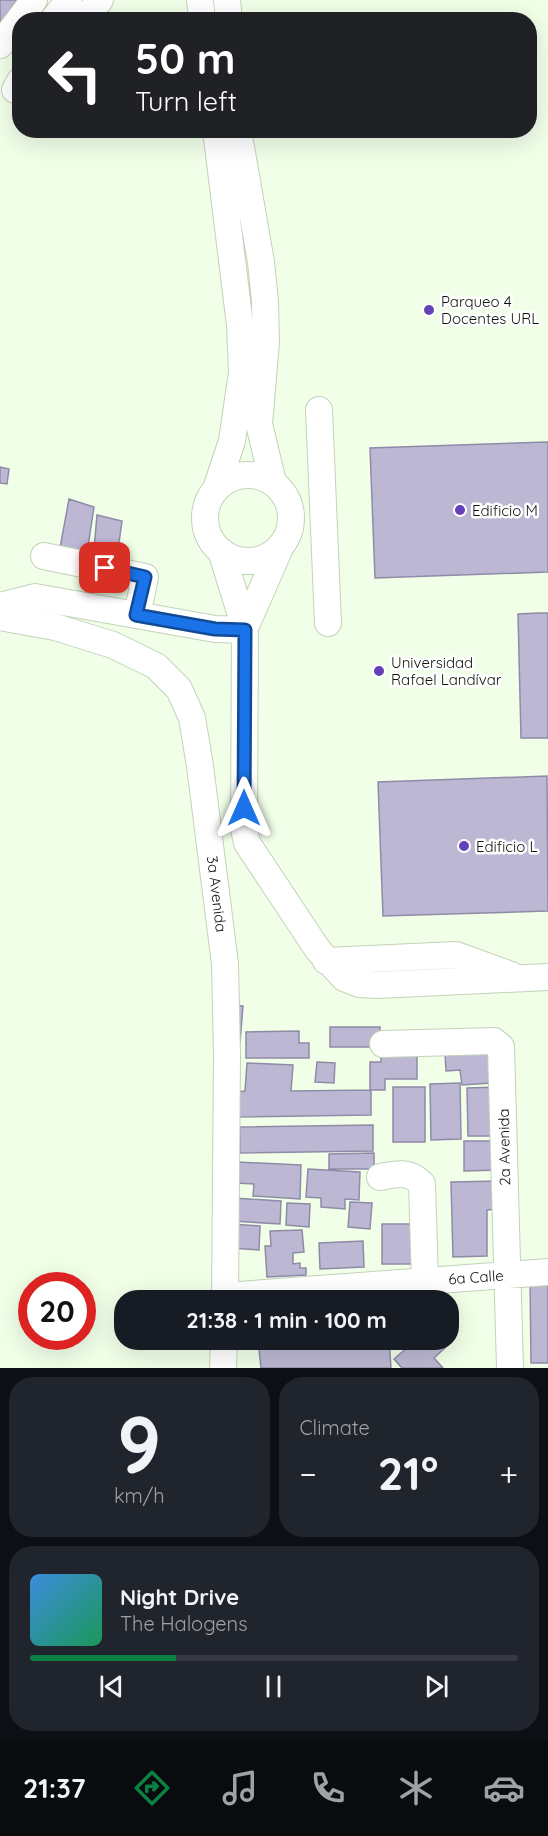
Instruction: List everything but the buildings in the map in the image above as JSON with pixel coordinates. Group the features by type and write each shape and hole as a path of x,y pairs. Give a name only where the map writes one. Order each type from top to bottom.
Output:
{"street":[{"path":"25,12 34,0"},
{"path":"59,12 69,0"},
{"path":"90,12 100,0"},
{"path":"0,45 12,29"},
{"path":"227,138 242,372 232,441 216,489 209,499 205,521 208,533 221,551 245,629 246,836 254,856 322,955 344,978 359,984 400,985 548,977"},
{"path":"229,138 261,262 266,342 259,424 273,482 287,500 292,521 288,535 280,548 245,629"},
{"path":"319,410 328,622"},
{"path":"216,489 237,476 249,475 273,482"},
{"path":"221,551 243,561 268,556 280,548"},
{"path":"44,556 145,577 136,615"},
{"path":"0,606 35,597 215,629 245,629"},
{"name":"3a Avenida","path":"0,617 55,627 113,645 156,666 179,688 192,718 225,964 227,1054 225,1290"},
{"path":"322,955 456,956 522,979"},
{"name":"2a Avenida","path":"383,1044 494,1041 501,1047 510,1368"},
{"path":"380,1177 402,1173 415,1176 422,1184 425,1281"},
{"name":"6a Calle","path":"319,1290 548,1272"},
{"path":"223,1368 224,1350"}],"place":[{"name":"Parqueo 4 Docentes URL","path":"429,310"},
{"name":"Edificio M","path":"460,510"},
{"name":"Universidad Rafael Landívar","path":"379,671"},
{"name":"Edificio L","path":"464,846"}],"route":[{"path":"105,568 145,577 136,615 215,629 245,630 244,808"}]}
